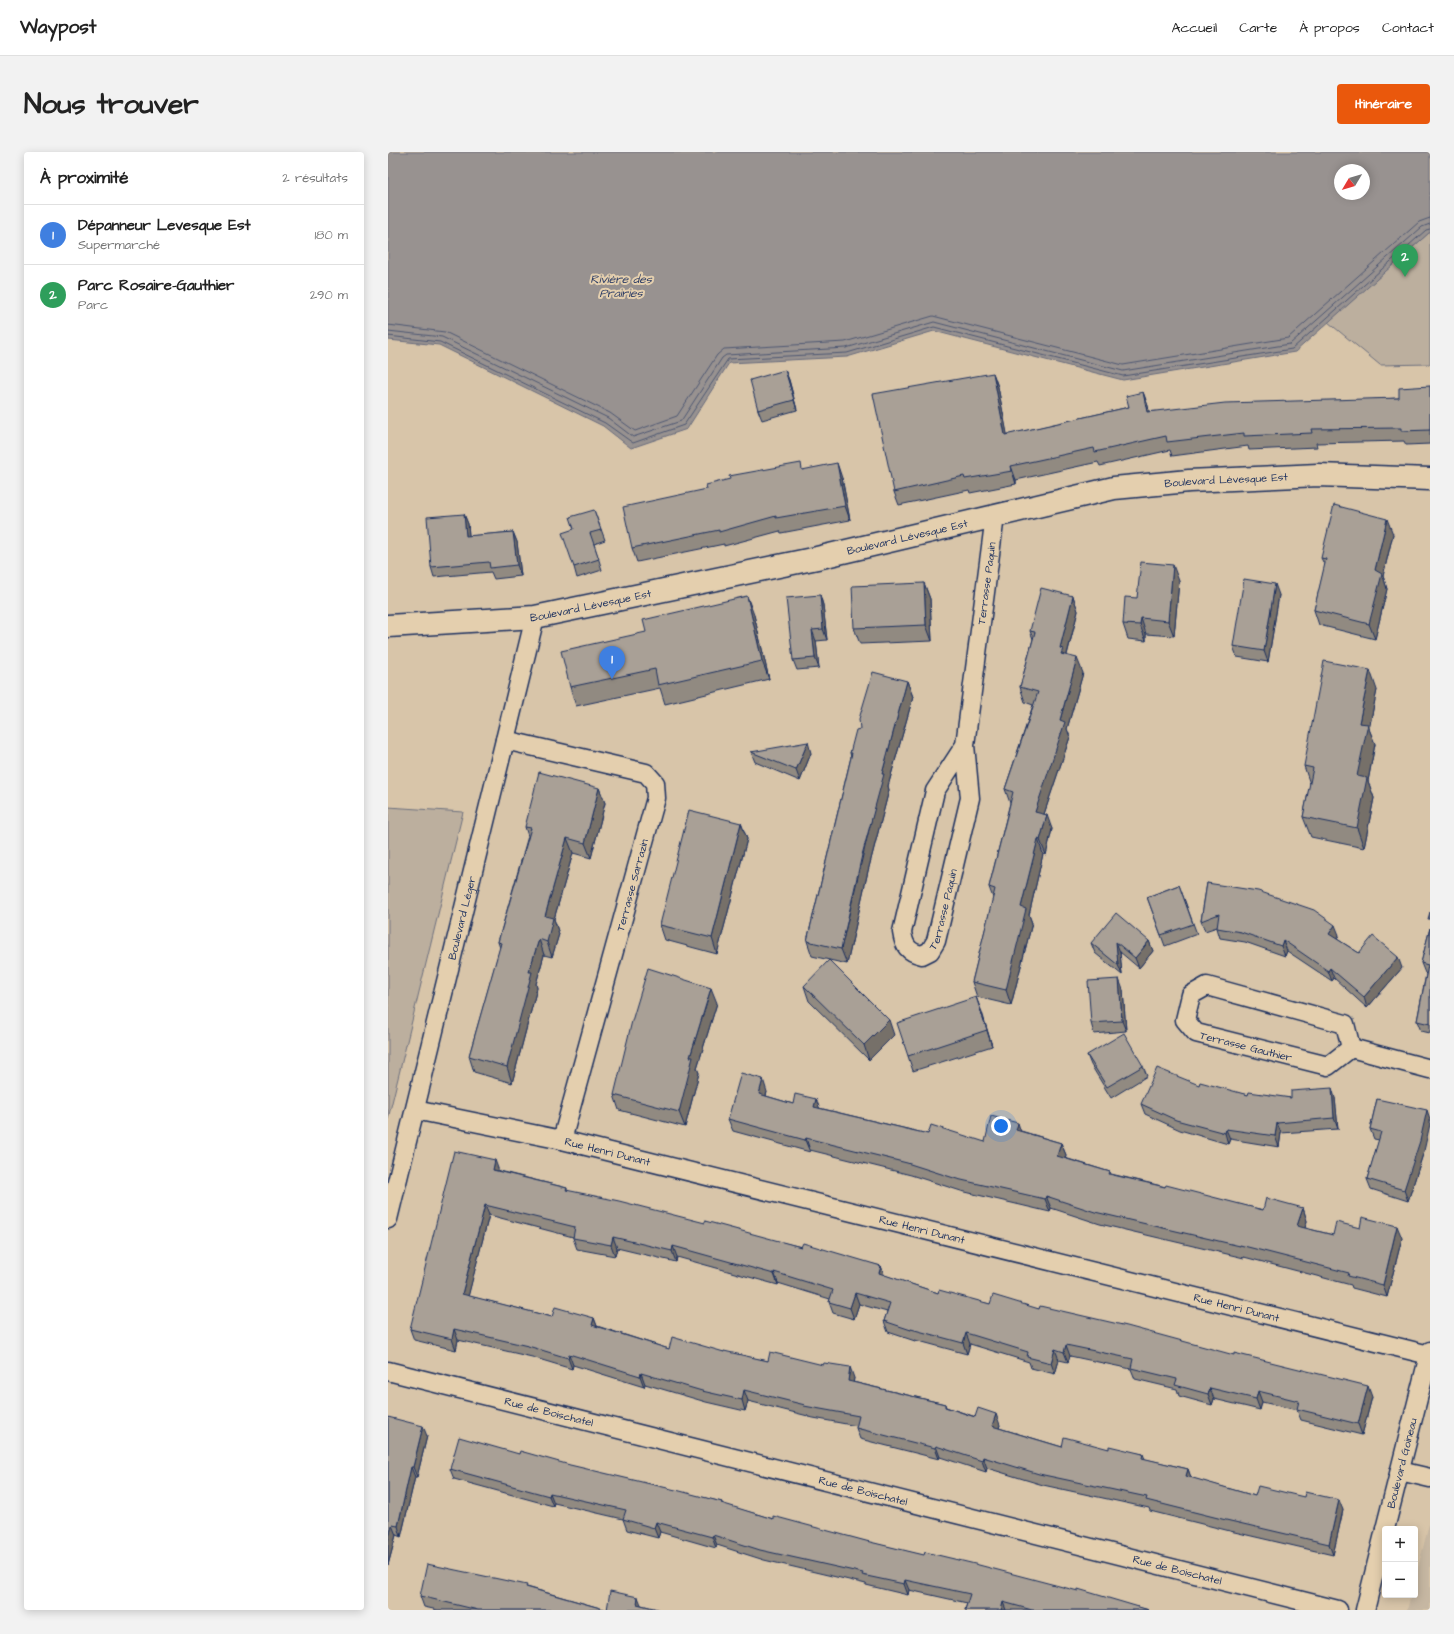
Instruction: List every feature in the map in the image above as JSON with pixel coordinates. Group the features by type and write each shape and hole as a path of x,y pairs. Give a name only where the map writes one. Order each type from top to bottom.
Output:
{"street":[{"name":"Boulevard Lévesque Est","path":"388,626 534,617 817,558 1114,488 1189,481 1318,475 1430,479"},
{"name":"Terrasse Paquin","path":"965,745 935,791 902,932 903,943 911,952 922,955 930,950 936,941 970,798 965,745 995,516"},
{"name":"Boulevard Léger","path":"388,1218 534,617"},
{"name":"Terrasse Sarrazin","path":"505,740 646,773 655,783 656,798 562,1140"},
{"name":"Terrasse Gauthier","path":"1208,986 1345,1024 1351,1048 1328,1066 1196,1034 1185,1020 1191,995 1208,986"},
{"path":"1351,1048 1430,1069"},
{"name":"Rue Henri Dunant","path":"414,1110 562,1140 1429,1353"},
{"name":"Boulevard Goineau","path":"1386,1526 1429,1353"},
{"name":"Rue de Boischatel","path":"388,1371 1338,1610"},
{"path":"1400,1471 1430,1478"},
{"name":"Boulevard Goineau","path":"1365,1610 1382,1542"}],"shaded area":[{"path":"1430,232 1430,364 1380,365 1328,322"},
{"path":"388,807 463,812 388,1119"},
{"path":"1430,1520 1430,1610 1407,1610 1410,1598 1418,1598 1418,1568"}],"water":[{"name":"Rivière des Prairies","path":"388,152 1430,152 1430,232 1295,352 1123,380 934,331 847,357 729,363 687,429 631,448 603,426 439,345 388,340"}],"building":[{"path":"785,370 794,400 758,410 750,380"},
{"path":"993,373 1005,435 1129,407 1126,396 1143,392 1147,412 1225,403 1399,398 1399,388 1430,386 1430,430 1401,431 1401,428 1311,429 1312,433 1244,436 1244,433 1167,442 1166,436 1095,452 1094,448 1011,466 1012,471 965,479 964,476 894,492 873,394"},
{"path":"801,463 802,470 837,463 845,506 776,518 776,516 719,532 719,530 632,548 623,507 707,489 706,485 730,479 729,476"},
{"path":"1334,505 1387,519 1375,570 1382,574 1369,624 1314,610 1326,559 1321,558"},
{"path":"594,510 601,530 590,533 599,559 574,567 562,533 574,529 570,517"},
{"path":"464,514 466,536 513,532 517,565 490,568 489,562 431,567 427,517"},
{"path":"1141,562 1173,565 1168,621 1141,618 1140,625 1123,624 1125,597 1137,598"},
{"path":"1244,579 1275,584 1264,651 1233,646"},
{"path":"924,583 926,625 854,628 852,586"},
{"path":"1041,588 1073,596 1060,648 1063,649 1061,654 1077,658 1060,720 1065,722 1035,812 1047,815 1040,840 1038,839 1021,907 1026,909 1006,990 972,982 995,889 989,887 1013,792 1005,789 1038,692 1020,687 1035,632 1030,631"},
{"path":"820,595 823,629 812,630 815,658 793,660 786,598"},
{"path":"747,596 762,661 658,685 655,669 570,687 561,651 646,632 643,620"},
{"path":"1324,661 1370,670 1359,723 1368,724 1357,776 1367,778 1357,828 1303,817 1313,768 1304,766"},
{"path":"873,672 907,681 862,855 841,949 807,941 852,753 850,753 856,730 860,729 859,719"},
{"path":"808,742 796,770 751,752"},
{"path":"539,772 599,788 585,843 567,838 545,916 553,918 547,942 539,939 529,972 532,972 507,1067 469,1056 501,943 498,942 531,828 525,827"},
{"path":"689,810 741,823 712,938 660,925"},
{"path":"1207,883 1258,891 1314,910 1335,925 1329,934 1359,953 1373,936 1398,957 1364,997 1330,968 1328,971 1283,940 1281,946 1241,932 1217,928 1219,914 1201,921"},
{"path":"1179,885 1193,924 1161,935 1147,897"},
{"path":"1116,913 1149,941 1135,958 1116,942 1118,965 1091,943"},
{"path":"1430,928 1430,1024 1417,1021 1428,965 1421,963"},
{"path":"829,960 889,1020 864,1045 804,986"},
{"path":"648,968 711,988 690,1057 693,1057 679,1112 614,1095 632,1021"},
{"path":"1119,979 1122,1021 1091,1023 1088,981"},
{"path":"976,997 987,1030 908,1056 897,1023"},
{"path":"1124,1033 1143,1066 1107,1087 1087,1055"},
{"path":"1157,1068 1199,1085 1200,1082 1248,1095 1249,1092 1291,1098 1291,1091 1332,1088 1334,1118 1277,1123 1275,1136 1226,1129 1225,1133 1176,1120 1141,1104"},
{"path":"741,1073 763,1079 759,1094 793,1104 795,1094 816,1099 814,1107 928,1134 931,1125 985,1142 991,1116 1018,1123 1016,1130 1061,1143 1057,1156 1110,1172 1109,1174 1165,1187 1166,1185 1263,1210 1266,1198 1303,1208 1297,1226 1333,1235 1336,1222 1360,1228 1362,1217 1397,1226 1383,1285 1348,1276 1349,1273 1240,1245 1095,1212 1046,1196 1045,1199 957,1179 907,1163 806,1138 805,1140 728,1119"},
{"path":"1377,1099 1427,1110 1420,1141 1404,1190 1367,1179 1381,1132 1370,1129"},
{"path":"454,1151 495,1160 493,1170 567,1188 566,1190 619,1201 705,1223 705,1221 801,1247 803,1243 881,1266 879,1273 938,1293 939,1290 990,1304 993,1295 1039,1309 1040,1306 1127,1326 1234,1355 1234,1353 1368,1386 1358,1424 1297,1409 1299,1401 1258,1391 1256,1399 1210,1388 1208,1394 1175,1385 1177,1379 1131,1368 1133,1359 1066,1345 1064,1352 1055,1349 1051,1363 1027,1357 1028,1352 966,1333 963,1343 911,1330 884,1321 890,1303 855,1293 850,1308 829,1302 833,1290 774,1272 774,1274 673,1246 672,1251 613,1237 611,1245 573,1238 575,1227 485,1205 462,1294 552,1317 555,1307 594,1318 592,1325 669,1349 672,1337 724,1352 768,1361 770,1352 823,1365 824,1363 850,1367 848,1381 945,1404 945,1407 975,1417 978,1408 996,1414 992,1426 1062,1447 1064,1437 1109,1449 1109,1446 1143,1454 1142,1458 1188,1469 1186,1476 1255,1496 1258,1486 1304,1497 1305,1492 1339,1500 1329,1544 1146,1500 1147,1497 1039,1474 983,1457 982,1461 936,1446 935,1448 856,1428 859,1416 804,1406 805,1405 744,1390 742,1400 702,1391 641,1373 640,1376 569,1354 568,1358 528,1346 454,1329 452,1339 410,1329"},
{"path":"388,1417 423,1426 413,1467 411,1467 398,1526 392,1525 388,1541"},
{"path":"459,1437 519,1454 520,1451 570,1465 680,1491 722,1502 721,1503 773,1519 773,1516 924,1555 925,1552 975,1564 1078,1591 1078,1589 1149,1610 1032,1610 1003,1602 1001,1610 965,1610 970,1594 905,1580 904,1584 862,1575 863,1573 760,1550 713,1535 712,1537 656,1522 654,1528 623,1519 626,1510 550,1493 549,1496 450,1469"},
{"path":"427,1564 527,1585 526,1587 607,1610 478,1610 420,1596"},
{"path":"610,1591 638,1597 637,1604 661,1610 607,1610"}],"place":[{"name":"Parc Rosaire-Gauthier","path":"1405,277"},
{"name":"Dépanneur Levesque Est","path":"612,679"}]}
